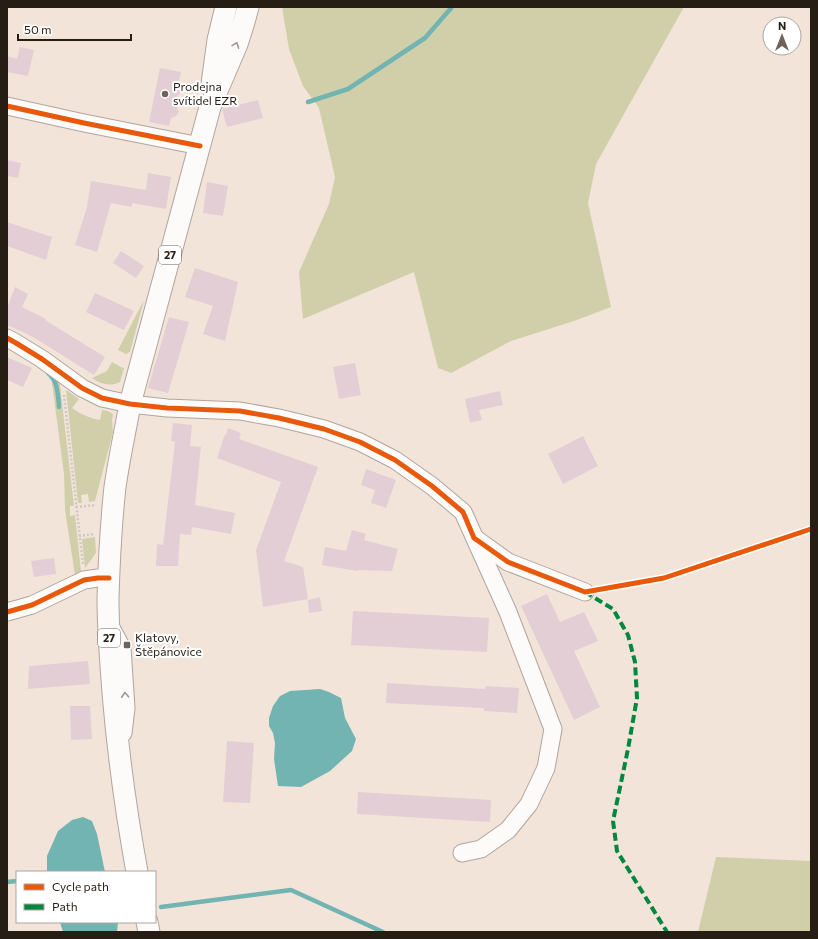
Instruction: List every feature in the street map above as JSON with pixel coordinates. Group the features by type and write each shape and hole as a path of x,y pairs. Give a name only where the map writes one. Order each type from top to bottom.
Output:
{"main road":[{"name":"27","path":"137,871 116,734 112,684 109,624 109,578 115,486 130,404 210,107 218,40 226,7"},
{"name":"27","path":"210,107 237,44 248,7"}],"street":[{"path":"7,106 200,146"},
{"path":"7,338 42,359 67,378 95,395 130,404 167,408 240,411 279,418 324,429 360,442 395,460 432,486 463,512 508,612 553,729 546,768 529,804 508,830 481,848 462,853"},
{"path":"474,538 508,562 585,592"},
{"path":"7,612 32,605 84,580 109,578"}],"path":[{"path":"67,378 62,385 84,580"},
{"path":"79,536 94,534"}],"green space":[{"path":"282,7 684,7 596,164 588,203 611,307 574,321 511,341 451,373 438,368 414,272 303,319 299,272 329,204 335,177 319,108 303,86 289,49"},
{"path":"144,300 130,352 126,354 118,350"},
{"path":"112,362 124,368 120,382 105,384 92,378 107,371"},
{"path":"53,375 61,381 60,385 74,506 70,506 70,516 75,515 81,572 75,575 65,510 64,474 52,383"},
{"path":"66,390 79,399 72,408 82,414 100,420 102,410 113,414 113,432 95,501 89,502 88,494 81,495 82,503 78,503"},
{"path":"95,537 96,553 85,568 82,539"},
{"path":"716,857 811,861 811,932 698,932"}],"water":[{"path":"320,689 341,698 345,718 356,739 352,751 330,771 301,787 278,786 274,759 275,743 273,733 269,726 269,718 273,706 280,696 290,691"},
{"path":"83,817 92,821 97,834 105,871 47,871 47,856 58,831 72,820"},
{"path":"60,923 118,923 117,932 63,932"}],"building":[{"path":"20,47 34,50 28,76 7,72 7,56 17,59"},
{"path":"160,68 181,72 179,81 183,85 183,90 173,100 179,112 176,116 171,118 169,126 149,122"},
{"path":"258,100 263,118 227,127 222,109"},
{"path":"7,160 21,163 18,178 7,176"},
{"path":"148,173 171,177 166,209 132,203 132,207 111,203 97,252 75,245 87,207 91,181 146,190"},
{"path":"207,182 228,186 223,216 203,213"},
{"path":"7,222 52,237 46,260 7,246"},
{"path":"121,251 144,266 136,278 113,263"},
{"path":"195,268 238,282 225,341 203,334 213,306 185,297"},
{"path":"15,287 28,294 22,307 46,319 45,320 105,357 94,375 33,337 7,325 7,308"},
{"path":"95,293 134,311 124,330 86,312"},
{"path":"169,317 189,322 168,393 148,388"},
{"path":"7,357 32,368 23,387 7,380"},
{"path":"355,363 361,395 339,399 333,367"},
{"path":"500,391 503,405 479,410 482,420 470,423 465,399"},
{"path":"173,423 192,425 190,446 201,447 195,505 235,513 231,534 192,527 191,535 180,534 178,566 156,566 157,544 163,545 175,442 171,441"},
{"path":"228,428 241,433 239,439 318,467 284,561 303,567 308,599 263,607 256,550 281,482 217,458"},
{"path":"583,436 598,466 563,484 548,454"},
{"path":"366,469 396,480 386,508 371,503 375,490 361,485"},
{"path":"352,530 366,534 364,540 398,549 392,571 357,571 322,565 325,547 346,551"},
{"path":"54,558 56,574 34,577 31,561"},
{"path":"547,594 560,622 584,612 598,641 574,651 600,707 574,720 521,606"},
{"path":"320,597 322,611 309,613 308,600"},
{"path":"353,611 489,618 487,652 351,645"},
{"path":"88,661 90,684 28,689 29,666"},
{"path":"387,683 485,689 486,686 519,688 517,713 484,711 484,708 386,703"},
{"path":"70,706 90,706 92,739 71,740"},
{"path":"227,741 254,743 250,803 223,802"},
{"path":"358,792 491,800 490,822 357,814"}],"waterway":[{"path":"308,102 348,89 425,38 452,7"},
{"path":"48,373 56,384 59,407"},
{"path":"7,882 16,881"},
{"path":"161,907 291,890 383,932"}],"marked path":[{"path":"585,592 613,609 628,635 635,662 637,698 613,821 617,851 667,932"}],"cycle path":[{"path":"7,106 200,146"},
{"path":"7,338 42,359 82,388 102,398 130,404 167,408 240,411 279,418 324,429 360,442 395,460 432,486 463,512 474,538 508,562 585,592 664,578 811,529"},
{"path":"7,612 32,605 84,580 109,578"}],"place":[{"name":"Prodejna svítidel EZR","path":"165,94"},
{"name":"Klatovy, Štěpánovice","path":"127,645"}]}
